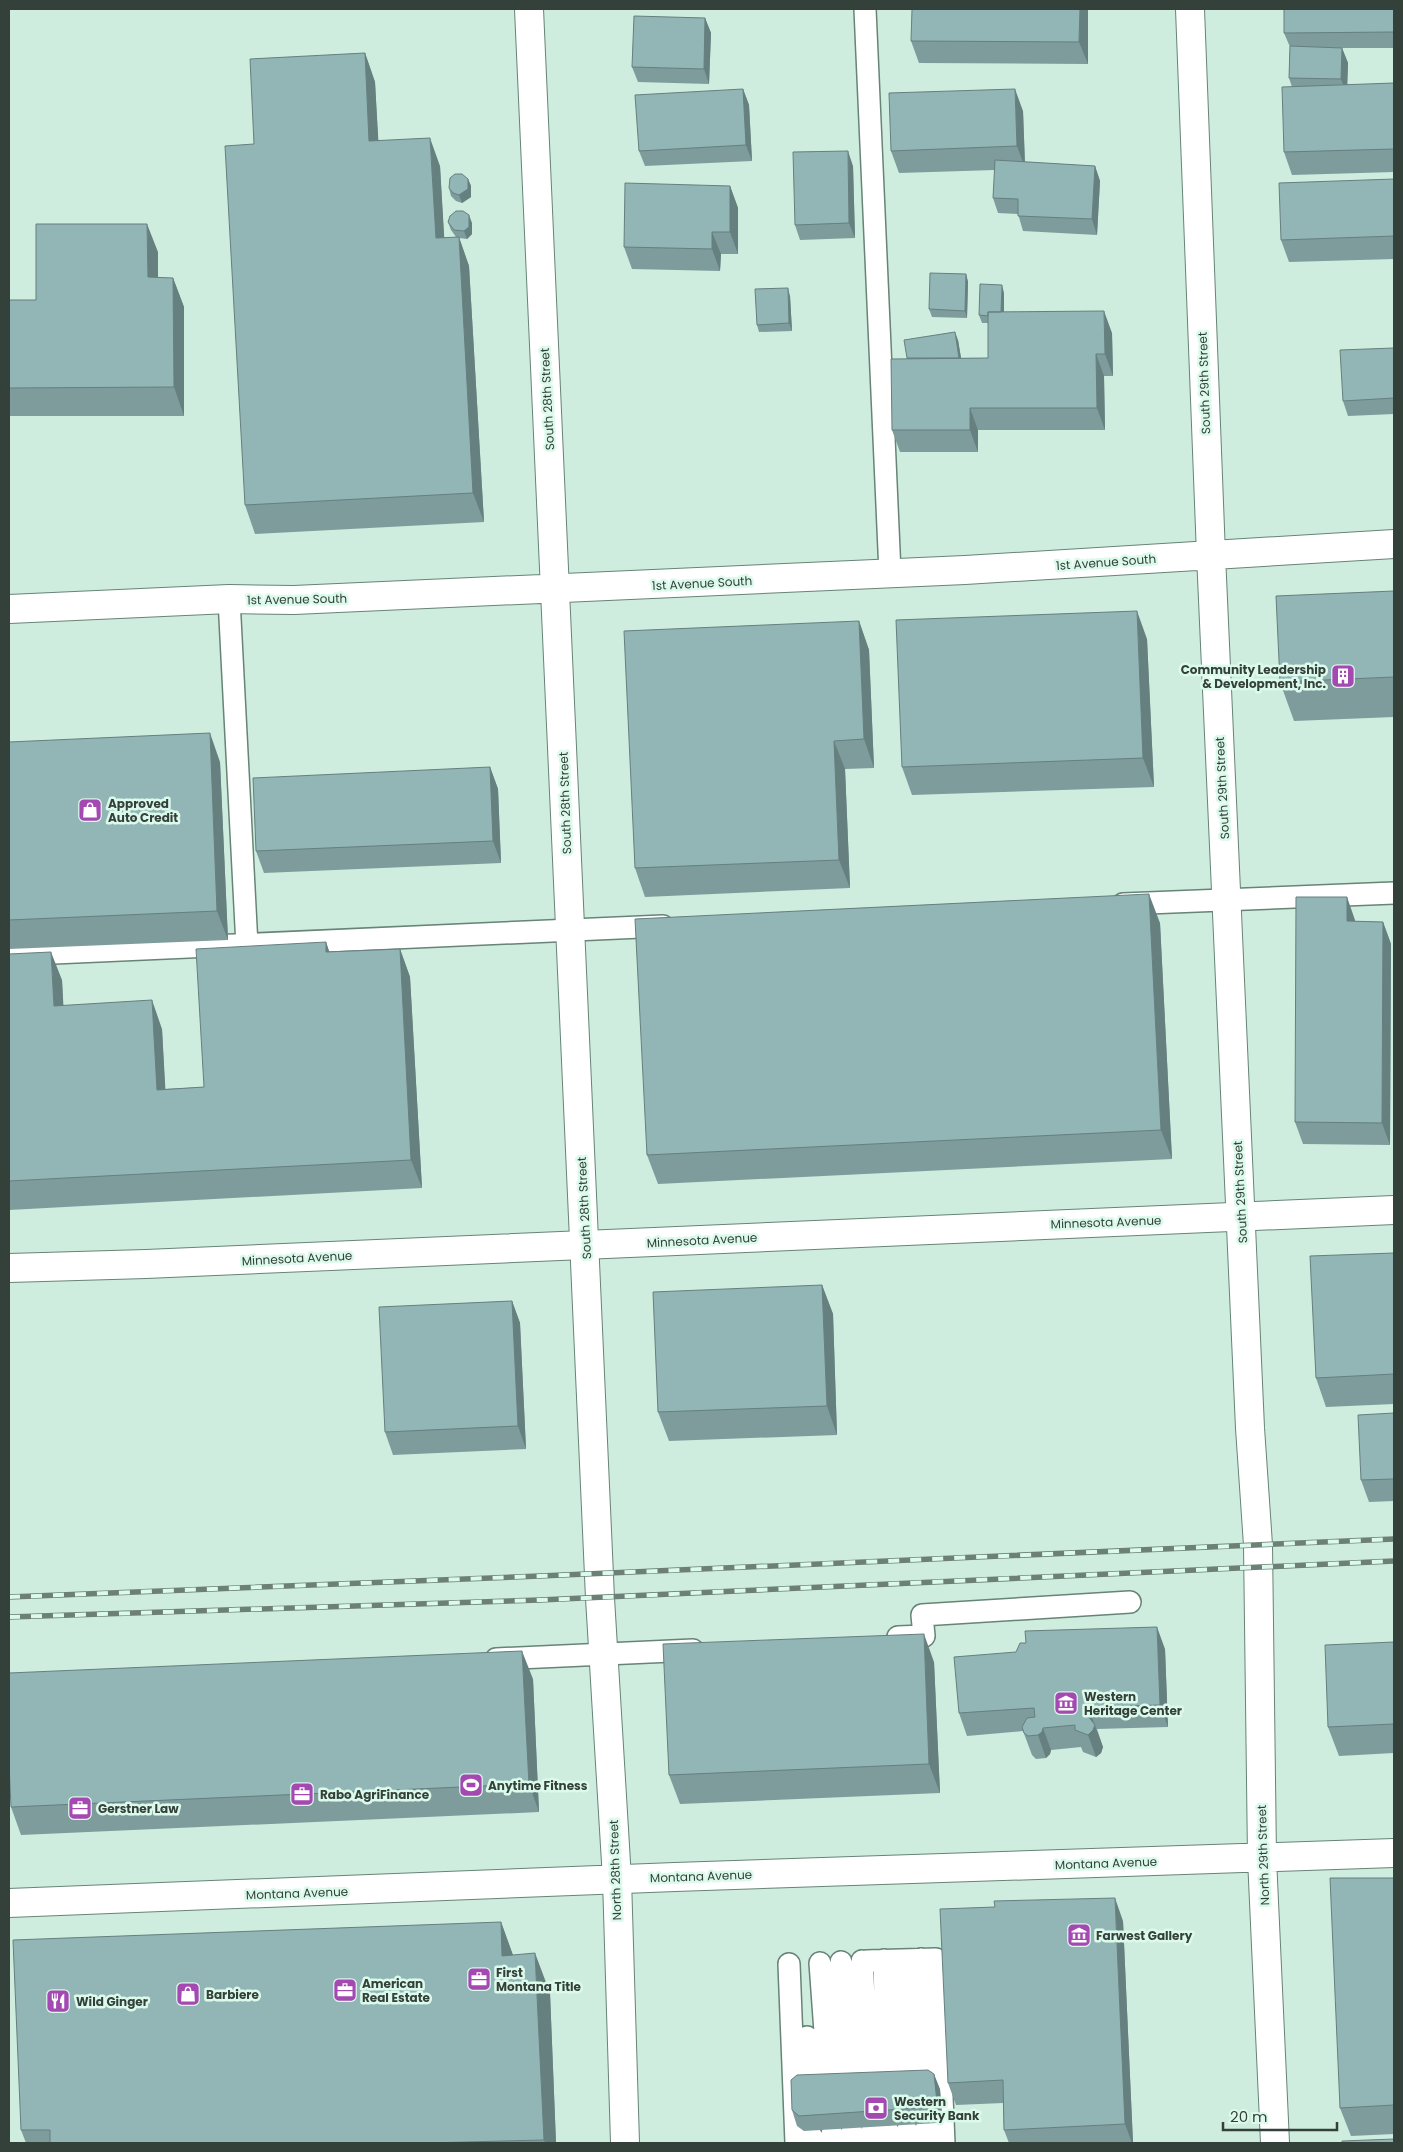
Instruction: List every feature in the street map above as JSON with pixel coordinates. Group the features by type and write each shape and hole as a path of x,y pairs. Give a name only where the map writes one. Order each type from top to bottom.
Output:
{"street":[{"name":"South 28th Street","path":"529,9 586,1245 600,1598"},
{"name":"South 29th Street","path":"1190,9 1211,556 1258,1567"},
{"name":"1st Avenue South","path":"9,609 228,600 294,600 965,570 1394,544"},
{"name":"Minnesota Avenue","path":"9,1268 156,1264 1394,1210"},
{"name":"North 29th Street","path":"1258,1567 1262,1858 1275,2143"},
{"name":"North 28th Street","path":"600,1598 617,1879 624,2143"},
{"name":"Montana Avenue","path":"9,1903 617,1879 1394,1853"}],"lane":[{"path":"865,9 890,573"},
{"path":"228,600 247,946"},
{"path":"1100,905 1394,893"},
{"path":"9,955 247,946 683,925"},
{"path":"875,1639 924,1636 922,1615 1130,1602"},
{"path":"474,1660 709,1649"},
{"path":"855,1962 936,1959 944,2143"},
{"path":"855,1962 868,2085"},
{"path":"855,1962 868,2085"},
{"path":"855,1962 868,2085"},
{"path":"855,1962 868,2085"},
{"path":"855,1962 865,2138"}],"building":[{"path":"912,9 1080,9 1079,42 911,41"},
{"path":"1284,9 1394,9 1394,32 1284,33"},
{"path":"634,16 705,18 704,69 632,67"},
{"path":"1290,46 1342,48 1341,79 1289,78"},
{"path":"365,53 369,141 430,138 436,238 459,237 473,493 245,505 225,146 254,144 250,59"},
{"path":"1394,83 1394,149 1284,152 1282,87"},
{"path":"743,89 746,145 639,151 635,95"},
{"path":"1015,89 1017,146 891,151 889,93"},
{"path":"848,151 849,223 795,225 793,152"},
{"path":"995,160 1095,166 1092,219 1018,216 1018,199 993,198"},
{"path":"455,174 462,174 468,179 468,189 459,195 453,193 449,188 450,178"},
{"path":"1394,179 1394,236 1281,240 1279,183"},
{"path":"625,183 730,186 730,232 712,232 712,249 624,247"},
{"path":"456,211 463,211 469,215 469,227 464,231 454,230 448,222 450,216"},
{"path":"36,224 147,224 148,277 173,278 174,387 9,388 9,300 36,300"},
{"path":"930,273 966,274 965,311 929,309"},
{"path":"980,284 1002,285 1001,312 988,312 988,316 979,315"},
{"path":"788,288 789,323 757,325 755,289"},
{"path":"1104,311 1105,354 1096,354 1097,408 970,408 970,430 892,430 891,359 988,358 988,312"},
{"path":"955,332 959,358 907,358 904,340"},
{"path":"1394,348 1394,398 1343,401 1340,350"},
{"path":"1394,591 1394,677 1280,682 1276,596"},
{"path":"1137,611 1143,758 902,767 896,620"},
{"path":"859,621 864,739 834,741 839,860 635,868 624,631"},
{"path":"210,733 217,911 9,920 9,742"},
{"path":"490,767 493,841 256,851 253,778"},
{"path":"1149,894 1161,1130 647,1155 635,919"},
{"path":"1296,897 1347,897 1347,921 1383,922 1382,1123 1295,1122"},
{"path":"326,942 326,952 400,949 411,1160 9,1181 9,954 51,952 54,1006 152,1000 157,1090 204,1087 196,949"},
{"path":"1394,1253 1394,1374 1316,1378 1310,1256"},
{"path":"822,1285 827,1406 658,1412 653,1292"},
{"path":"512,1301 518,1426 385,1432 379,1307"},
{"path":"1394,1413 1394,1479 1361,1480 1358,1415"},
{"name":"Western Heritage Center","path":"1157,1627 1160,1705 1088,1707 1088,1716 1095,1725 1088,1735 1075,1730 1075,1725 1043,1728 1042,1732 1038,1735 1028,1736 1024,1733 1022,1727 1027,1718 1035,1717 1034,1708 959,1713 954,1657 1016,1652 1020,1643 1026,1643 1025,1631"},
{"path":"924,1634 929,1764 669,1775 663,1644"},
{"path":"1394,1642 1394,1724 1328,1727 1325,1645"},
{"path":"522,1651 529,1784 11,1807 9,1673"},
{"path":"1330,1878 1394,1878 1394,2105 1340,2108"},
{"path":"1115,1898 1125,2124 1004,2130 1003,2080 948,2083 940,1909 995,1907 994,1901"},
{"path":"501,1922 502,1956 535,1953 544,2140 427,2143 50,2143 50,2130 21,2130 13,1940"},
{"path":"928,2070 934,2074 937,2102 932,2107 799,2116 792,2110 791,2080 797,2075"},
{"path":"1394,2139 1394,2143 1342,2143 1342,2141"}],"railway":[{"path":"9,1597 1394,1539"},
{"path":"9,1617 540,1600 1394,1561"}],"place":[{"name":"Community Leadership & Development, Inc.","path":"1343,676"},
{"name":"Approved Auto Credit","path":"90,810"},
{"name":"Western Heritage Center","path":"1066,1703"},
{"name":"Anytime Fitness","path":"471,1785"},
{"name":"Rabo AgriFinance","path":"302,1794"},
{"name":"Gerstner Law","path":"80,1808"},
{"name":"Farwest Gallery","path":"1079,1935"},
{"name":"First Montana Title","path":"479,1979"},
{"name":"American Real Estate","path":"345,1990"},
{"name":"Barbiere","path":"188,1994"},
{"name":"Wild Ginger","path":"58,2001"},
{"name":"Western Security Bank","path":"876,2108"}]}
